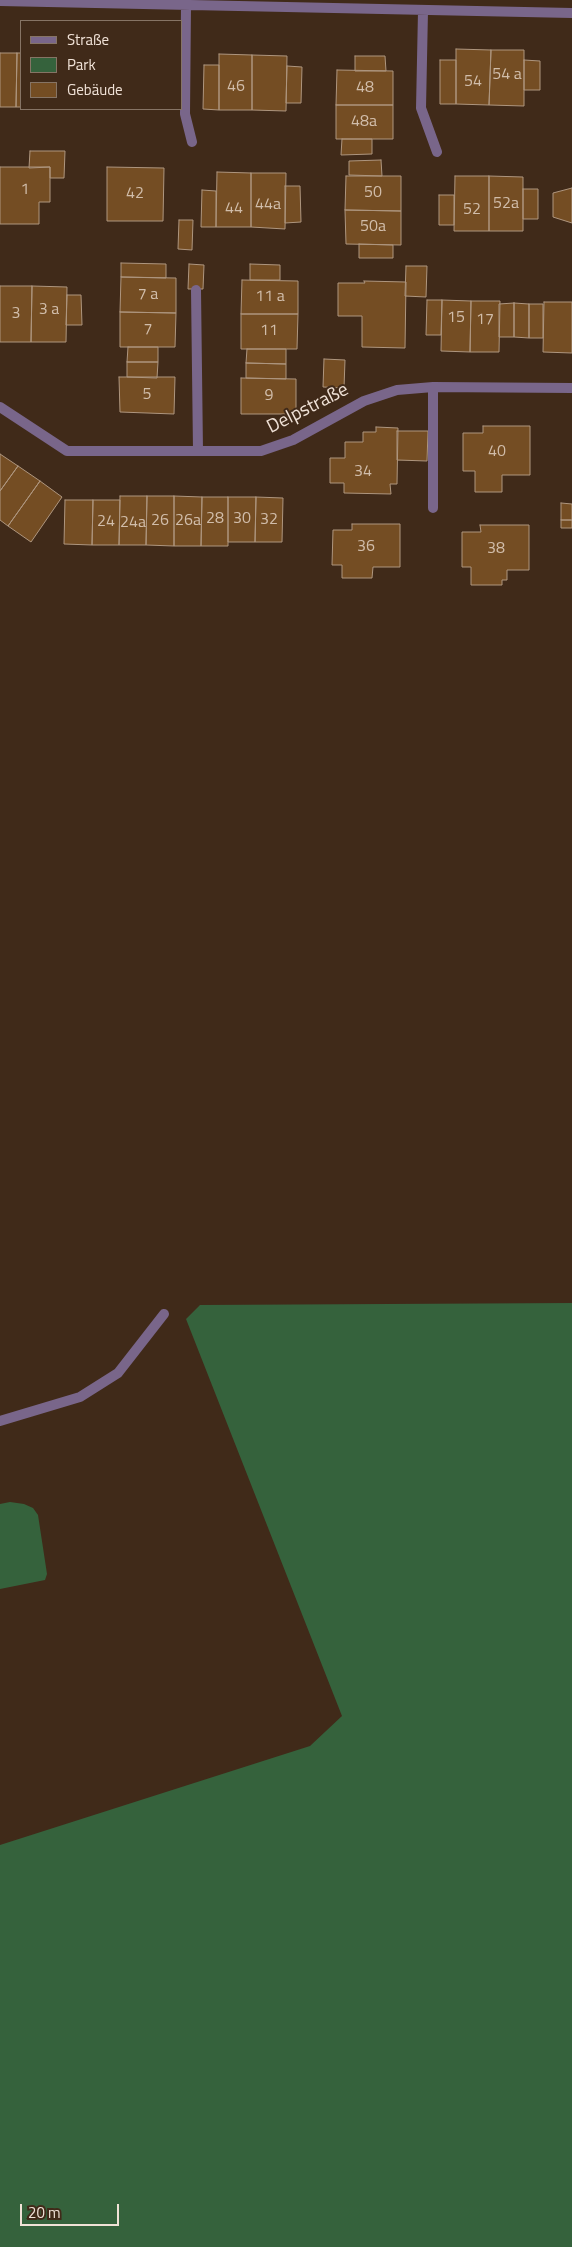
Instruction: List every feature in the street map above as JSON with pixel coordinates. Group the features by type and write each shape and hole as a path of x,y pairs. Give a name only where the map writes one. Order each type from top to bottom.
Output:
{"street":[{"path":"0,1 572,13"},
{"path":"186,6 185,114 192,142"},
{"path":"423,11 422,108 437,152"},
{"path":"196,290 198,451"},
{"path":"433,387 433,508"},
{"name":"Delpstraße","path":"0,406 67,451 261,451 293,440 364,400 397,390 433,387 572,388"},
{"path":"0,1421 80,1397 118,1373 164,1314"}],"green space":[{"path":"572,1303 572,2247 0,2247 0,1845 310,1746 342,1716 186,1319 200,1305"},
{"path":"10,1502 24,1504 33,1508 38,1515 47,1574 45,1580 0,1589 0,1504"}],"building":[{"path":"456,49 491,50 489,105 456,104"},
{"path":"491,50 524,50 524,106 489,105"},
{"path":"0,53 17,53 16,107 0,107"},
{"path":"17,53 20,53 20,107 16,107"},
{"path":"219,54 252,55 252,110 219,110"},
{"path":"252,55 287,56 286,111 252,110"},
{"path":"355,56 385,56 386,71 355,71"},
{"path":"440,60 456,60 456,104 440,104"},
{"path":"524,60 540,61 540,90 524,90"},
{"path":"204,65 219,65 219,110 203,109"},
{"path":"287,66 302,67 301,103 286,103"},
{"path":"337,70 393,71 393,105 336,105"},
{"path":"336,105 393,105 393,139 336,139"},
{"path":"342,139 372,139 372,154 341,155"},
{"path":"30,151 65,151 64,178 50,178 50,167 29,168"},
{"path":"381,160 382,176 349,175 349,161"},
{"path":"0,167 50,167 50,202 39,202 39,224 0,224"},
{"path":"107,167 164,168 163,221 107,221"},
{"path":"217,172 251,173 251,227 216,227"},
{"path":"251,173 286,173 285,229 251,227"},
{"path":"346,176 401,176 401,211 345,210"},
{"path":"455,176 489,176 489,231 454,231"},
{"path":"489,176 523,177 523,231 489,231"},
{"path":"285,186 300,186 301,222 285,223"},
{"path":"572,188 572,223 553,217 553,193"},
{"path":"523,189 538,189 538,219 523,219"},
{"path":"202,190 216,191 216,227 201,227"},
{"path":"439,195 454,195 454,225 439,225"},
{"path":"345,210 401,211 401,245 346,244"},
{"path":"179,220 193,220 192,250 178,249"},
{"path":"359,244 393,245 393,258 359,258"},
{"path":"121,263 166,264 166,278 121,277"},
{"path":"189,264 204,265 203,289 188,289"},
{"path":"250,264 280,265 280,280 250,280"},
{"path":"406,266 427,266 426,297 405,296"},
{"path":"121,277 176,278 176,313 120,312"},
{"path":"242,280 298,281 298,314 241,314"},
{"path":"364,281 406,282 405,348 362,347 362,316 338,316 338,283 365,283"},
{"path":"0,286 32,286 31,342 0,342"},
{"path":"32,286 67,287 66,342 31,342"},
{"path":"67,295 81,295 82,325 66,325"},
{"path":"427,300 442,300 441,335 426,335"},
{"path":"442,300 471,301 470,352 441,351"},
{"path":"471,301 500,301 499,352 470,352"},
{"path":"544,302 572,302 572,353 543,352"},
{"path":"514,303 529,304 529,338 514,337"},
{"path":"514,303 514,337 499,337 499,304"},
{"path":"529,304 543,304 543,338 529,338"},
{"path":"120,312 176,313 175,347 120,347"},
{"path":"241,314 298,314 297,349 241,349"},
{"path":"128,347 158,347 158,362 127,362"},
{"path":"247,349 286,349 286,364 246,363"},
{"path":"324,359 345,360 344,388 323,387"},
{"path":"127,362 158,362 157,378 127,377"},
{"path":"246,363 286,364 286,379 246,378"},
{"path":"119,377 175,377 174,414 120,412"},
{"path":"241,378 296,379 296,414 241,414"},
{"path":"483,426 530,426 530,475 502,475 502,492 475,492 475,471 463,471 463,433 483,433"},
{"path":"376,427 398,428 397,484 390,484 391,494 344,493 344,483 330,483 330,458 345,458 345,442 363,442 363,432 376,432"},
{"path":"397,431 428,431 427,461 397,460"},
{"path":"0,454 18,466 0,491"},
{"path":"18,466 40,481 8,526 0,520 0,491"},
{"path":"40,481 62,497 31,542 8,526"},
{"path":"120,496 147,496 146,545 119,545"},
{"path":"147,496 174,496 174,546 146,545"},
{"path":"174,496 202,497 201,546 174,546"},
{"path":"202,497 228,497 228,546 201,546"},
{"path":"228,497 256,497 255,542 228,542"},
{"path":"256,497 283,498 282,542 255,542"},
{"path":"65,500 93,500 92,545 64,544"},
{"path":"93,500 120,500 119,545 92,545"},
{"path":"561,503 572,504 572,520 561,520"},
{"path":"561,520 572,520 572,528 561,528"},
{"path":"352,524 400,524 400,567 373,567 372,578 342,578 342,565 332,565 333,530 352,530"},
{"path":"480,525 529,525 529,570 507,570 507,580 502,580 502,585 471,585 471,567 462,567 462,532 481,532"}]}
